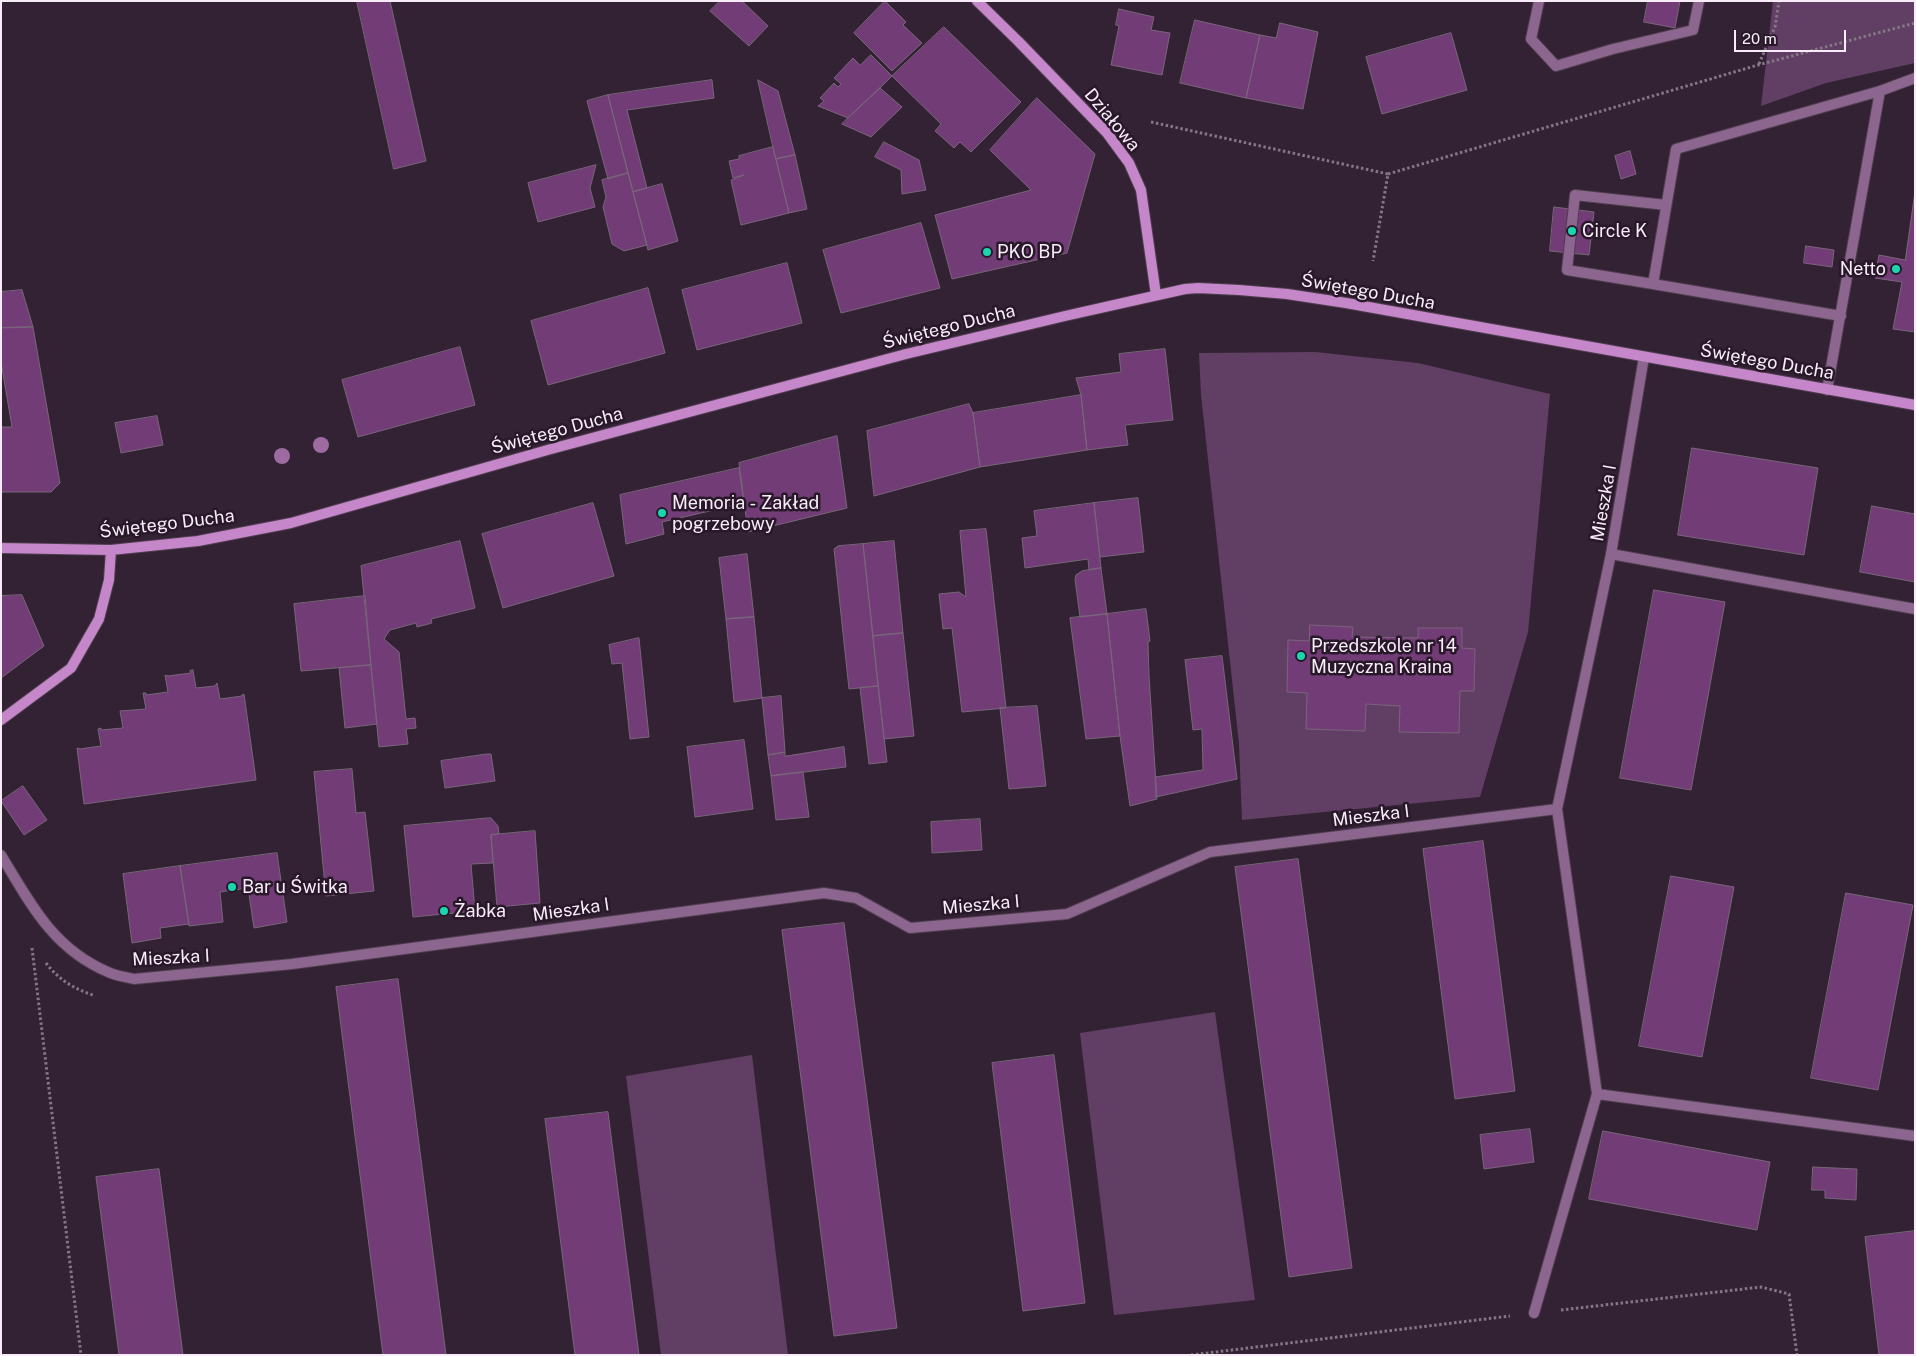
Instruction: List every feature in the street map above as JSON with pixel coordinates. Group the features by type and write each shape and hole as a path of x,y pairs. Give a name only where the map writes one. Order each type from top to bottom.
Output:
{"street":[{"name":"Działowa","path":"977,1 1106,133 1129,163 1140,190 1156,295"},
{"path":"1539,1 1531,39 1556,66 1613,49 1694,30 1699,1"},
{"path":"1654,284 1676,149 1880,91 1915,78"},
{"path":"1827,390 1880,91"},
{"path":"1666,205 1574,195 1567,270 1841,316"},
{"name":"Świętego Ducha","path":"1,548 110,550 198,541 291,522 561,446 906,354 1156,295 1198,288 1288,294 1346,303 1915,405"},
{"name":"Mieszka I","path":"1,855 47,927 70,951 110,973 134,979 292,964 824,893 856,898 910,928 1067,914 1210,852 1557,809 1611,554 1644,357"},
{"path":"1,720 71,668 99,619 109,580 110,550"},
{"path":"1611,554 1915,609"},
{"path":"1534,1313 1597,1094 1557,809"},
{"path":"1597,1094 1915,1136"}],"path":[{"path":"1758,64 1775,27 1779,1"},
{"path":"1151,122 1388,174 1758,64 1915,23"},
{"path":"1373,261 1388,174"},
{"path":"32,942 81,1355"}],"shaded area":[{"path":"1773,1 1915,1 1915,63 1826,83 1761,106"},
{"path":"1315,352 1418,363 1550,394 1528,632 1480,797 1242,820 1239,744 1201,395 1199,353"},
{"path":"1215,1012 1255,1300 1114,1315 1080,1033"},
{"path":"752,1055 788,1355 661,1355 626,1076"}],"building":[{"path":"357,1 390,1 426,161 394,169"},
{"path":"720,1 742,1 768,26 749,46 710,11"},
{"path":"885,1 906,22 903,25 922,43 892,71 854,33"},
{"path":"1648,1 1680,1 1675,28 1644,22"},
{"path":"1119,9 1154,17 1151,30 1170,33 1162,75 1111,65 1119,26 1116,25"},
{"path":"1195,20 1260,35 1246,98 1180,83"},
{"path":"1280,23 1318,32 1303,109 1246,98 1260,35 1276,38"},
{"path":"944,27 1021,102 971,152 960,142 954,148 935,131 941,124 892,76"},
{"path":"1451,33 1467,90 1382,114 1366,57"},
{"path":"871,55 892,76 880,88 848,118 818,106 824,101 820,98 834,83 838,87 841,84 834,78 853,58 860,65"},
{"path":"712,80 714,98 627,110 647,188 633,192 608,95"},
{"path":"758,80 778,91 795,155 776,159"},
{"path":"880,88 902,107 871,137 842,124"},
{"path":"608,95 628,173 608,179 587,101"},
{"path":"1037,98 1095,154 1067,253 952,279 935,215 1031,190 990,150"},
{"path":"884,142 919,160 926,190 902,194 901,170 875,157"},
{"path":"773,147 789,213 741,225 731,180 744,175 733,178 729,161 739,159 739,156"},
{"path":"1630,151 1636,174 1621,179 1615,156"},
{"path":"795,155 807,209 789,213 776,159"},
{"path":"596,165 590,188 595,207 538,222 528,183"},
{"path":"628,173 647,245 624,251 612,244 603,207 606,197 602,180"},
{"path":"662,184 678,241 648,250 633,192"},
{"name":"Netto","path":"1915,192 1915,332 1893,329 1902,282 1875,278 1879,255 1905,260"},
{"name":"Circle K","path":"1554,207 1594,212 1589,255 1550,251"},
{"path":"921,223 940,288 841,313 823,250"},
{"path":"1806,246 1834,250 1832,267 1804,263"},
{"path":"787,263 802,323 697,350 682,290"},
{"path":"648,288 665,353 548,385 531,321"},
{"path":"22,290 33,327 1,328 1,292"},
{"path":"33,327 60,483 51,492 1,492 1,427 12,427 1,362 1,328"},
{"path":"460,347 475,405 358,437 342,380"},
{"path":"1165,349 1173,420 1125,425 1128,445 1087,450 1081,395 1076,378 1121,372 1119,354"},
{"path":"1081,395 1087,450 980,467 973,413"},
{"path":"969,404 973,413 980,467 874,496 867,431"},
{"path":"157,416 163,445 121,453 115,423"},
{"path":"837,436 847,508 748,532 739,463"},
{"path":"1692,448 1818,468 1804,555 1678,535"},
{"name":"Memoria - Zakład pogrzebowy","path":"739,468 744,503 662,522 664,534 626,544 620,495"},
{"path":"1138,498 1144,552 1100,557 1094,503"},
{"path":"593,503 614,576 503,608 482,534"},
{"path":"1094,503 1101,568 1089,570 1088,559 1025,568 1022,538 1037,536 1034,511"},
{"path":"1872,506 1915,514 1915,582 1860,572"},
{"path":"986,529 1006,708 962,712 952,628 943,629 939,594 959,592 966,597 960,531"},
{"path":"460,541 475,608 431,619 432,623 417,627 416,623 390,630 384,639 399,652 406,719 415,718 416,728 406,729 408,744 379,747 361,566"},
{"path":"894,541 903,633 873,636 863,544"},
{"path":"863,544 878,686 849,689 834,549 838,546"},
{"path":"747,554 754,617 726,619 719,558"},
{"path":"1101,568 1107,614 1080,617 1076,575 1082,571"},
{"path":"1654,590 1725,602 1691,790 1620,778"},
{"path":"22,595 44,646 1,678 1,596"},
{"path":"365,596 371,665 301,671 294,604"},
{"path":"1146,609 1150,641 1148,642 1149,676 1157,799 1130,806 1120,736 1107,614"},
{"path":"1107,614 1120,736 1086,739 1070,618"},
{"path":"754,617 762,698 734,702 726,619"},
{"path":"1310,625 1353,627 1352,637 1418,638 1418,628 1462,628 1462,648 1475,649 1474,691 1460,691 1459,733 1399,732 1400,706 1366,704 1365,731 1306,729 1307,693 1287,692 1288,640 1309,641"},
{"path":"903,633 914,736 884,739 873,636"},
{"path":"639,638 649,737 630,739 622,663 612,664 609,645"},
{"path":"1222,656 1237,779 1156,797 1155,777 1203,770 1202,729 1193,730 1185,660"},
{"path":"371,665 377,724 345,728 339,668"},
{"path":"193,670 196,688 215,686 217,683 220,699 242,696 244,694 256,780 84,804 77,748 101,746 98,729 123,728 120,711 146,709 143,693 146,693 146,695 168,692 165,675 191,673 190,671"},
{"path":"878,686 887,762 869,764 860,688"},
{"path":"781,696 785,752 768,755 762,698"},
{"path":"1037,706 1046,786 1009,789 1000,708"},
{"path":"744,740 753,809 695,817 687,747"},
{"path":"844,747 846,767 771,776 768,755 785,752 785,756"},
{"path":"491,754 495,781 445,788 441,761"},
{"path":"352,769 356,813 365,812 374,891 326,896 314,772"},
{"path":"803,772 809,817 776,820 771,776"},
{"path":"23,786 47,820 24,835 1,801"},
{"path":"491,818 498,826 499,834 491,835 493,863 471,864 475,911 413,917 404,826"},
{"path":"980,819 982,850 932,853 931,822"},
{"path":"535,831 540,903 497,907 491,835"},
{"path":"1483,841 1515,1091 1455,1099 1423,849"},
{"path":"277,853 287,922 254,928 248,888 220,892 223,922 189,926 180,866"},
{"path":"1298,859 1352,1268 1289,1277 1235,867"},
{"path":"180,866 189,924 160,928 161,938 132,943 123,874"},
{"path":"1671,876 1734,887 1702,1057 1639,1046"},
{"path":"1846,893 1913,905 1878,1090 1811,1078"},
{"path":"844,923 897,1328 834,1336 782,930"},
{"path":"398,979 446,1355 383,1355 336,987"},
{"path":"1054,1055 1085,1303 1023,1311 992,1063"},
{"path":"608,1112 639,1355 575,1355 545,1119"},
{"path":"1530,1129 1534,1162 1484,1169 1480,1135"},
{"path":"1603,1131 1770,1162 1757,1230 1589,1199"},
{"path":"1813,1167 1857,1169 1856,1200 1825,1198 1825,1190 1812,1190"},
{"path":"159,1169 183,1355 119,1355 96,1177"},
{"path":"1915,1231 1915,1355 1879,1355 1865,1237"}],"place":[{"name":"Circle K","path":"1572,231"},
{"name":"PKO BP","path":"987,252"},
{"name":"Netto","path":"1896,269"},
{"name":"Memoria - Zakład pogrzebowy","path":"662,513"},
{"name":"Przedszkole nr 14 Muzyczna Kraina","path":"1301,656"},
{"name":"Bar u Świtka","path":"232,887"},
{"name":"Żabka","path":"444,911"}]}
